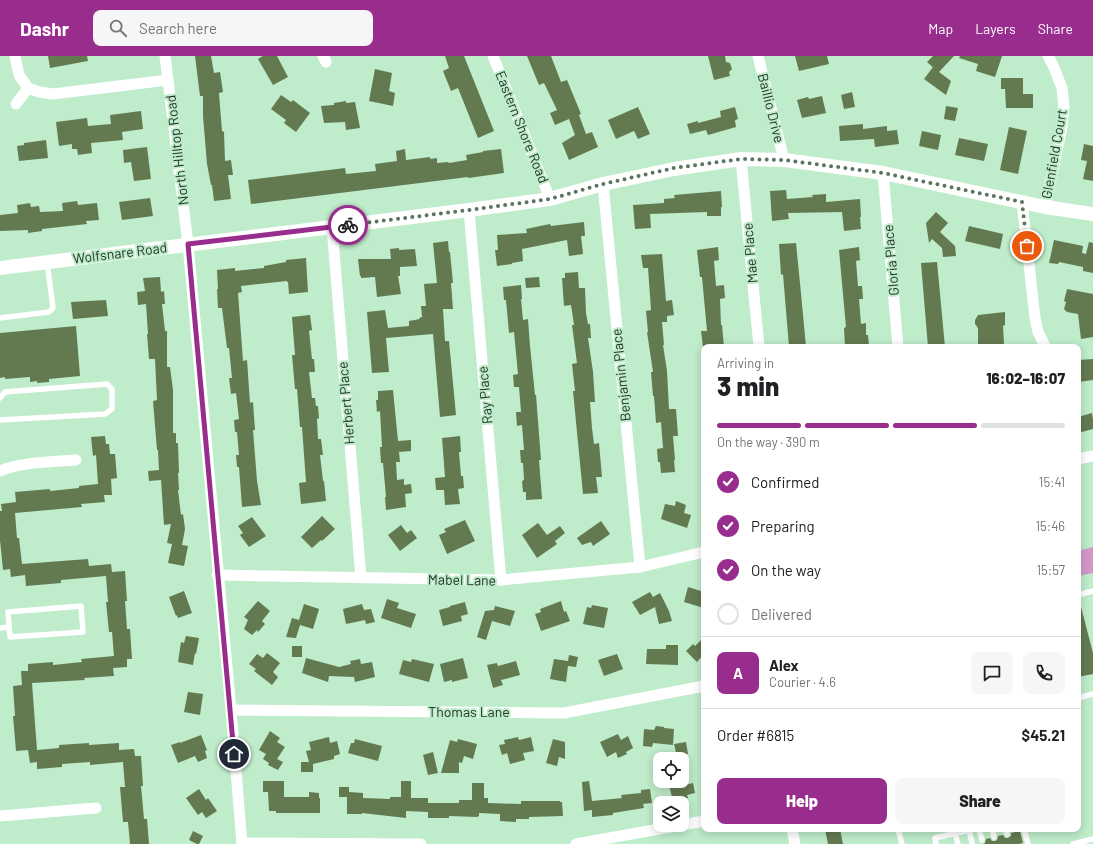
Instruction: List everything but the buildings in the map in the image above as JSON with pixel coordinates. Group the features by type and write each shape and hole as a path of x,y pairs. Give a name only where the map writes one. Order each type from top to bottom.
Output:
{"street":[{"path":"15,56 19,75 28,88 39,92 52,94 168,80"},
{"name":"North Hilltop Road","path":"165,56 188,244 242,843"},
{"name":"Eastern Shore Road","path":"493,56 550,199"},
{"name":"Baillio Drive","path":"758,56 784,160"},
{"name":"Glenfield Court","path":"1045,207 1062,127 1064,107 1062,88 1048,56"},
{"path":"16,104 28,88"},
{"name":"Wolfsnare Road","path":"0,268 550,199 603,184 674,168 741,159 784,160 883,173 1045,207 1093,214"},
{"name":"Mae Place","path":"741,159 759,344"},
{"name":"Gloria Place","path":"883,173 898,344"},
{"name":"Benjamin Place","path":"603,184 640,566"},
{"path":"1022,202 1035,318 1038,332 1044,344"},
{"name":"Ray Place","path":"469,210 500,580"},
{"name":"Herbert Place","path":"332,227 360,578"},
{"path":"1081,459 1093,456"},
{"path":"0,471 6,468 19,466 76,460"},
{"name":"Mabel Lane","path":"217,575 500,580 640,566 701,553"},
{"name":"Thomas Lane","path":"230,710 564,713 701,687"},
{"path":"0,816 96,808"},
{"path":"576,844 701,823"},
{"path":"793,832 796,844"},
{"path":"242,843 422,844"}],"lane":[{"path":"0,318 49,312 53,308 47,262"},
{"path":"0,398 5,392 107,384 112,389 112,409 105,414 0,420"},
{"path":"1081,594 1093,591"},
{"path":"81,606 83,632 10,637 9,627 8,612 81,606"},
{"path":"0,628 9,627"},
{"path":"1081,697 1093,694"},
{"path":"899,832 902,844"},
{"path":"936,844 935,838 960,832"},
{"path":"971,832 972,843"},
{"path":"980,832 982,840"},
{"path":"993,832 994,837"},
{"path":"1025,832 1028,844"},
{"path":"955,833 958,844"},
{"path":"1073,844 1093,839"}],"shaded area":[{"path":"1093,547 1093,573 1081,575 1081,550"}],"way so far":[{"path":"348,225 550,199 603,184 674,168 741,159 756,159 784,160 883,173 1022,202 1027,246"}],"route":[{"path":"234,754 188,244 348,225"}]}
